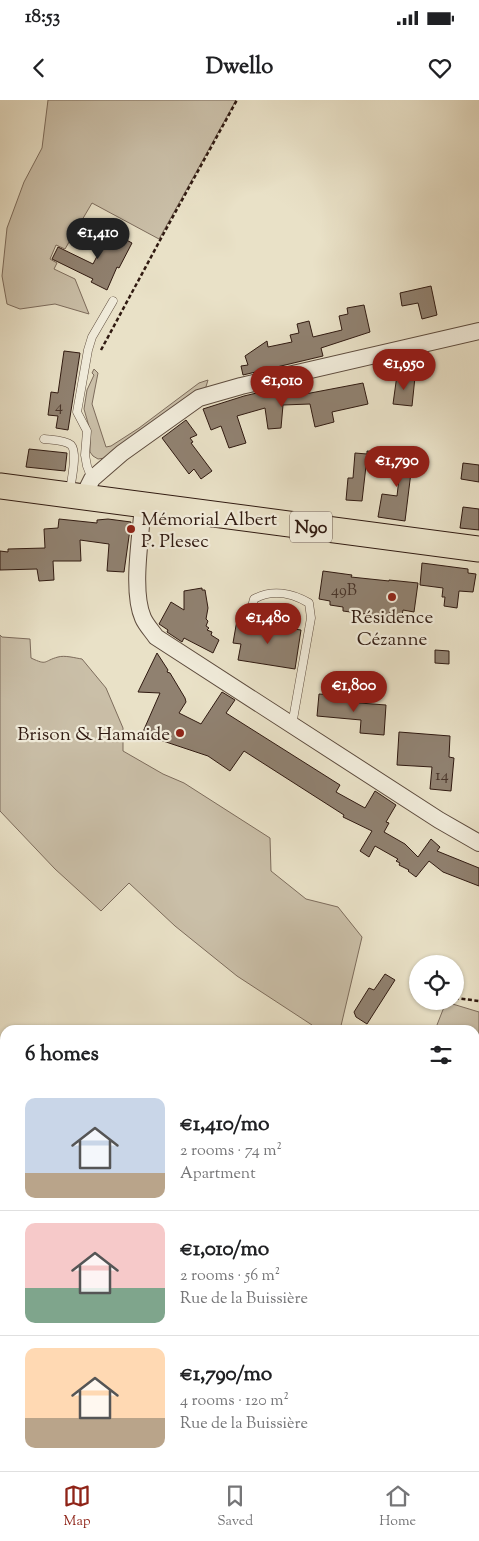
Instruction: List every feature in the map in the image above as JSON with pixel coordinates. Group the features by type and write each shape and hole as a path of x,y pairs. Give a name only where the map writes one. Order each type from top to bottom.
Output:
{"main road":[{"name":"N90","path":"0,486 81,490 143,505 479,549"}],"street":[{"path":"81,490 122,453 199,398 241,386 479,331"},
{"path":"143,505 137,589 143,619 156,637 454,829 479,843"}],"lane":[{"path":"81,490 87,466 85,455 87,431 77,412 92,337 113,301"},
{"path":"44,439 71,445 75,452 81,490"},
{"path":"248,621 254,599 262,594 283,593 298,596 309,603 311,618 292,725"}],"path":[{"path":"101,350 238,100"},
{"path":"464,999 479,1001"}],"shaded area":[{"path":"48,100 236,100 159,239 92,203 65,249 56,245 50,259 57,263 54,269 75,279 89,314 55,304 20,309 7,304 2,276 7,228 24,182 42,148"},
{"path":"94,369 98,373 92,404 106,447 111,446 139,428 199,383 208,380 205,390 105,458 98,459 90,452 90,430 84,409 87,390 94,375 92,373"},
{"path":"0,635 2,637 30,639 31,658 40,662 61,656 82,659 106,688 123,728 123,751 163,774 184,783 270,838 271,871 306,899 338,907 362,937 341,1025 312,1025 237,976 175,926 129,883 101,911 55,869 0,811"},
{"path":"464,1007 479,1012 479,1025 437,1025 443,1010 464,1010"}],"building":[{"path":"110,231 132,243 119,268 117,267 107,290 91,282 93,279 52,259 58,247 93,264"},
{"path":"431,286 437,315 422,319 418,303 402,306 400,293"},
{"path":"364,305 370,332 321,348 323,356 243,375 241,366 248,365 245,356 267,341 268,347 292,342 290,335 299,333 297,324 309,321 313,337 342,330 339,316 348,314 347,308"},
{"path":"64,351 80,353 68,430 56,428 58,416 48,415 51,392 58,393"},
{"path":"397,375 415,377 412,406 393,404"},
{"path":"299,383 300,395 363,383 368,404 332,412 334,422 315,427 310,404 283,405 281,428 268,429 265,408 237,416 246,443 229,448 221,426 211,430 203,409 244,396"},
{"path":"186,420 197,435 190,438 193,442 191,443 212,471 201,479 194,469 189,474 162,438"},
{"path":"29,449 67,453 65,471 26,467"},
{"path":"367,451 379,452 382,468 366,466 362,501 346,500 348,478 353,478 355,453 367,454"},
{"path":"387,453 413,456 405,521 378,517 382,494 397,496 400,470 385,468"},
{"path":"463,463 479,465 479,482 461,479"},
{"path":"463,507 479,509 479,530 460,528"},
{"path":"59,519 97,523 97,520 108,519 131,522 124,572 107,571 109,544 80,540 81,561 53,561 54,580 39,581 37,569 0,570 0,551 8,552 8,549 45,548 44,529 58,528"},
{"path":"422,563 468,569 468,573 476,574 473,592 459,591 457,608 444,606 443,588 420,585"},
{"path":"323,571 352,575 351,577 418,583 414,612 403,610 402,615 389,613 388,617 343,611 343,607 330,605 330,601 319,599"},
{"path":"202,588 202,590 205,590 208,608 206,626 209,628 207,630 212,632 211,635 219,640 213,653 184,638 182,642 159,624 171,602 184,610 184,591"},
{"path":"237,620 242,621 247,626 253,623 301,630 295,669 238,660 241,644 233,643"},
{"path":"435,650 449,651 449,664 435,663"},
{"path":"157,653 168,670 167,672 170,673 185,698 186,702 179,713 201,724 222,692 235,700 226,713 340,785 336,792 365,808 375,791 396,805 386,822 389,823 384,832 405,844 418,857 431,839 440,847 437,851 479,868 479,886 443,872 429,861 416,877 409,870 399,865 400,863 396,861 398,859 375,846 369,857 360,851 372,831 343,817 344,815 244,751 230,771 208,756 142,734 160,693 138,692"},
{"path":"319,694 347,696 346,702 386,705 384,735 360,733 361,720 317,716"},
{"path":"399,732 450,736 449,757 454,758 451,791 430,789 432,767 397,765"},
{"path":"385,974 395,980 367,1024 356,1017 354,1012 369,988 374,990"}],"place":[{"name":"Mémorial Albert P. Plesec","path":"131,529"},
{"name":"Résidence Cézanne","path":"392,597"},
{"name":"Brison & Hamaide","path":"180,733"}]}
